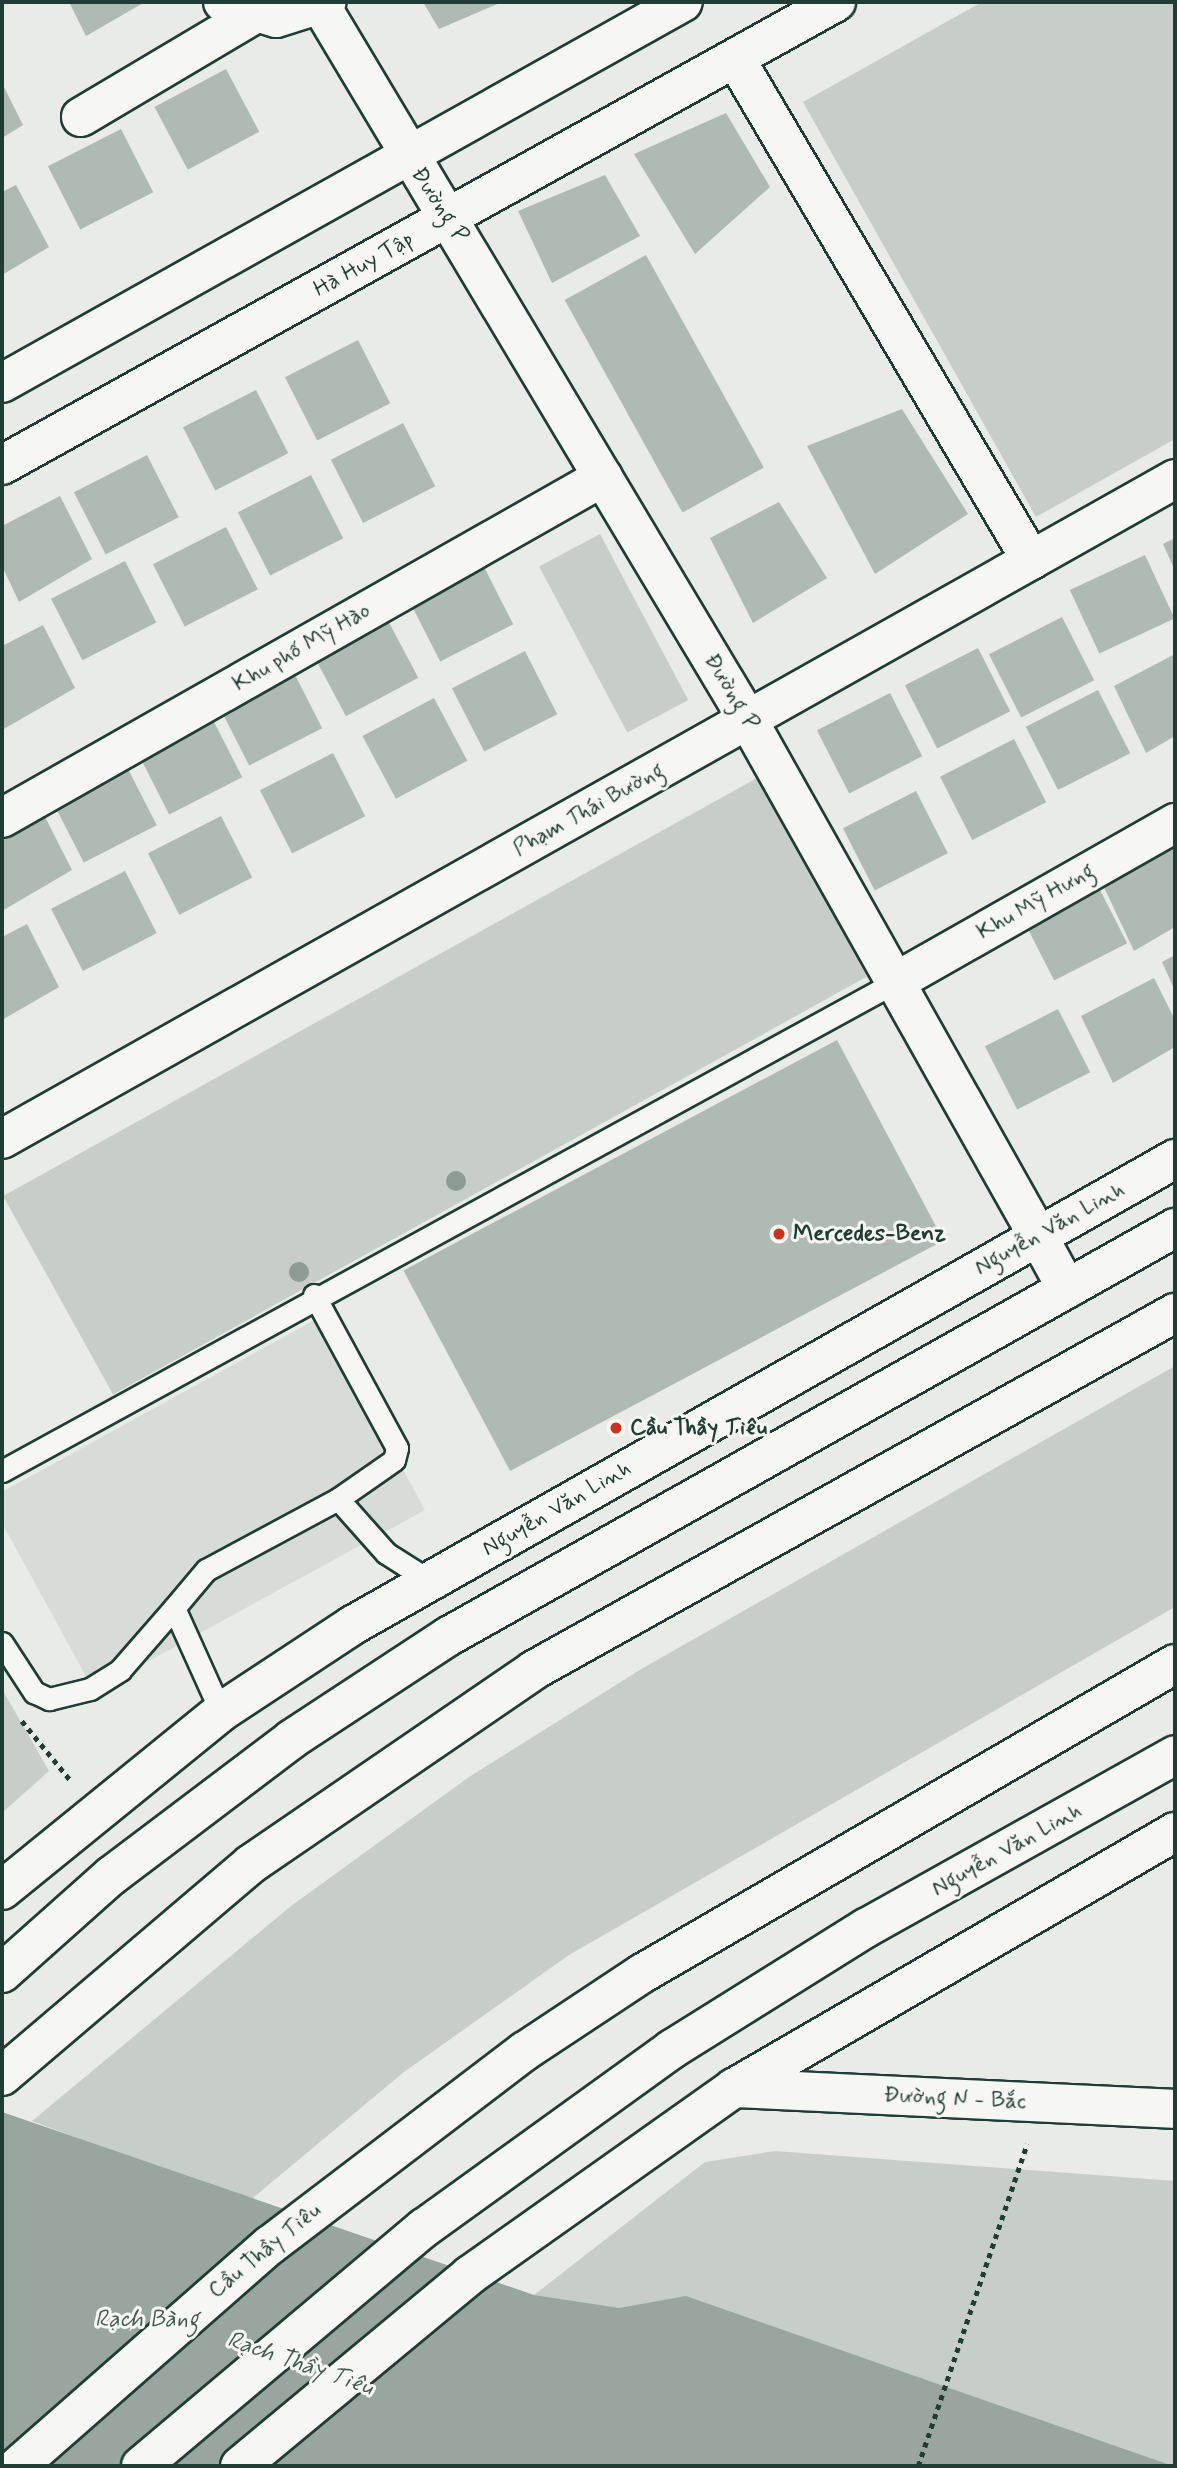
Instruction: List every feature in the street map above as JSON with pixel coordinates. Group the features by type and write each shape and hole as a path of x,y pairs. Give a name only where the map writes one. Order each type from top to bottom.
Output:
{"main road":[{"path":"2,383 683,2"},
{"name":"Hà Huy Tập","path":"2,465 836,2"},
{"path":"80,117 238,9 276,18 324,4"},
{"name":"Đường P","path":"324,4 408,157 449,218 748,720 897,981 1067,1289"},
{"path":"735,58 1031,560"},
{"name":"Khu phố Mỹ Hào","path":"2,818 603,477"},
{"name":"Phạm Thái Bường","path":"2,1139 1175,479"},
{"name":"Khu Mỹ Hưng","path":"897,981 1175,822"},
{"name":"Nguyễn Văn Linh","path":"84,1821 221,1712 430,1580 1175,1159"},
{"path":"2,1973 111,1876 292,1739 449,1636 1175,1228"},
{"path":"2,2076 155,1943 322,1812 534,1670 1175,1313"},
{"name":"Cầu Thầy Tiêu","path":"18,2466 270,2245 525,2051 674,1955 1175,1664"},
{"name":"Nguyễn Văn Linh","path":"141,2466 424,2228 593,2107 794,1971 1175,1755"},
{"path":"2,1890 84,1821"},
{"path":"240,2466 470,2275 734,2088 1175,1832"},
{"name":"Đường N - Bắc","path":"734,2088 1175,2109"}],"lane":[{"path":"2,1471 314,1295 897,981"},
{"path":"2,1643 34,1692 49,1699 90,1689 120,1670 206,1570 338,1499 394,1460 397,1448 314,1295"},
{"path":"338,1499 386,1553 430,1580"},
{"path":"174,1608 221,1712"}],"path":[{"path":"19,1717 84,1821"},
{"path":"918,2466 1027,2144"}],"shaded area":[{"path":"982,2 1175,2 1175,439 1036,517 803,102"},
{"path":"600,534 688,700 627,732 539,566"},
{"path":"757,778 867,977 113,1394 3,1196"},
{"path":"320,1317 425,1510 94,1691 2,1523 2,1492"},
{"path":"1175,1366 1175,1607 569,1955 404,2072 248,2202 32,2121 291,1906 469,1777 643,1668"},
{"path":"2,1689 49,1771 2,1813"},
{"path":"775,2151 1175,2181 1175,2466 890,2466 534,2295 705,2162"}],"water":[{"name":"Rạch Bàng","path":"2,2112 534,2295 619,2308 686,2296 1173,2466 2,2466"}],"building":[{"path":"69,2 145,2 86,36"},
{"path":"423,2 502,2 439,29"},
{"path":"226,69 259,132 188,170 154,107"},
{"path":"2,83 23,125 2,138"},
{"path":"726,113 770,187 695,254 634,154"},
{"path":"121,129 153,192 80,229 48,166"},
{"path":"605,175 640,236 552,283 518,211"},
{"path":"16,185 49,247 2,275 2,192"},
{"path":"646,255 764,468 682,513 565,300"},
{"path":"358,340 390,403 317,440 285,377"},
{"path":"256,390 288,453 215,490 183,427"},
{"path":"902,409 968,514 875,574 807,446"},
{"path":"403,423 435,486 363,523 331,460"},
{"path":"147,455 179,517 106,555 74,492"},
{"path":"311,475 343,538 270,575 238,512"},
{"path":"60,496 92,559 19,602 2,566 2,526"},
{"path":"779,502 827,578 753,623 710,538"},
{"path":"226,527 258,589 185,627 153,564"},
{"path":"1175,538 1175,571 1163,544"},
{"path":"1145,555 1175,618 1099,654 1070,590"},
{"path":"125,561 156,622 82,660 51,599"},
{"path":"481,561 513,624 440,661 408,598"},
{"path":"385,615 418,678 346,716 313,653"},
{"path":"1062,617 1094,680 1021,717 989,654"},
{"path":"43,625 75,688 2,730 2,646"},
{"path":"978,648 1010,711 937,748 905,685"},
{"path":"525,651 557,714 484,751 452,688"},
{"path":"1175,654 1175,736 1146,753 1114,686"},
{"path":"290,665 322,728 249,765 217,702"},
{"path":"1098,690 1130,753 1058,790 1026,727"},
{"path":"890,693 922,756 849,793 817,730"},
{"path":"434,698 467,761 396,799 362,736"},
{"path":"210,714 242,777 169,814 137,751"},
{"path":"1014,739 1046,802 972,840 940,777"},
{"path":"333,753 365,816 292,853 260,790"},
{"path":"125,763 157,825 84,863 52,800"},
{"path":"916,791 948,853 875,891 843,828"},
{"path":"40,807 72,870 2,911 2,826"},
{"path":"221,816 252,877 179,915 148,853"},
{"path":"1175,846 1175,927 1134,951 1102,883"},
{"path":"125,871 157,933 83,971 51,909"},
{"path":"1095,880 1127,943 1054,980 1022,917"},
{"path":"27,924 59,987 2,1020 2,937"},
{"path":"1175,955 1175,991 1162,962"},
{"path":"1154,978 1175,1020 1175,1047 1113,1083 1081,1016"},
{"path":"1058,1009 1090,1072 1017,1109 985,1046"},
{"path":"837,1040 944,1240 510,1471 403,1271"}],"place":[{"name":"Mercedes-Benz","path":"779,1234"},
{"name":"Cầu Thầy Tiêu","path":"616,1428"}],"water label":[{"name":"Rạch Thầy Tiêu","path":"300,2364"}]}
